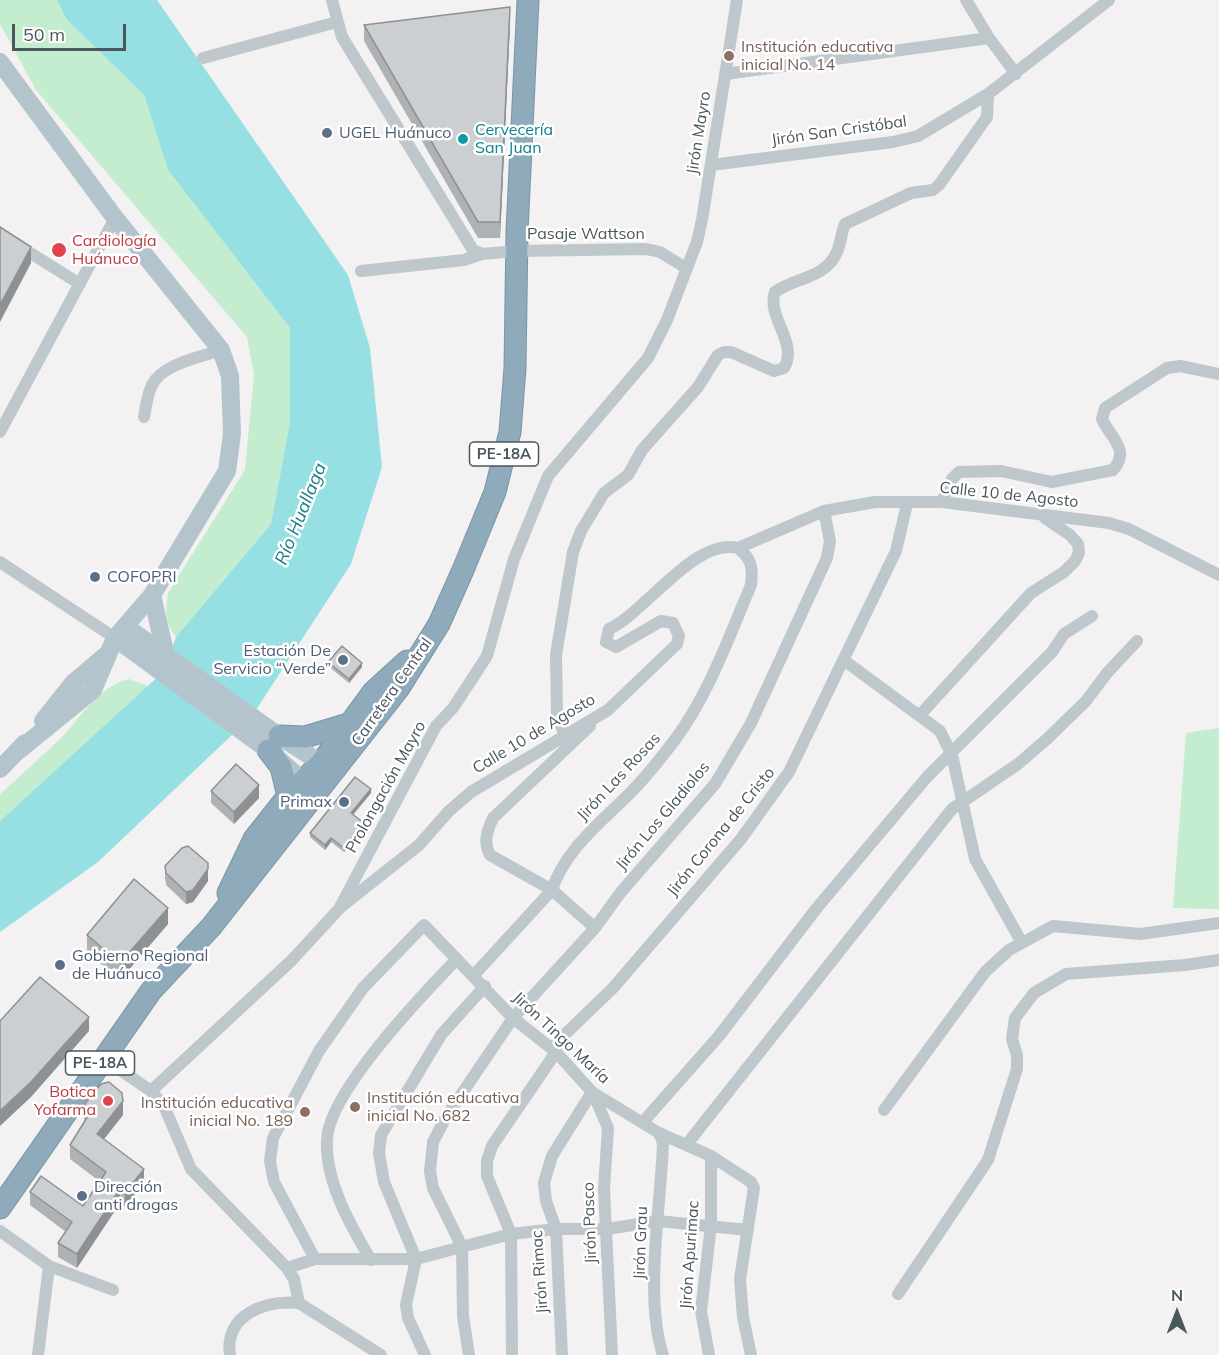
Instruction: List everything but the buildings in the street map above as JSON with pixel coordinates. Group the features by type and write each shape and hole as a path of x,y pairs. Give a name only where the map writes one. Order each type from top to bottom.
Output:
{"highway":[{"name":"Carretera Central","path":"0,1208 151,991 212,927 399,688 428,643 458,581 495,492 510,432 515,368 516,251 528,0"},
{"name":"PE-18A","path":"212,927 254,839 288,796 321,763 373,692 428,643"},
{"path":"288,796 281,767 268,739 304,737 348,724"}],"main road":[{"path":"0,62 116,218 221,350 230,375 232,434 227,471 152,595 117,638 93,690 18,751 0,769"},
{"path":"152,595 164,658"},
{"path":"117,638 164,658 268,739 303,781 326,784 321,763 268,739"}],"street":[{"path":"332,0 342,38 473,250 482,254"},
{"name":"Jirón Mayro","path":"686,268 697,242 737,0"},
{"path":"966,0 989,38 1016,74"},
{"name":"Jirón San Cristóbal","path":"711,165 907,140 988,94 1109,0"},
{"path":"203,58 337,22"},
{"path":"725,74 989,38"},
{"path":"565,736 557,714 556,655 573,552 593,510 613,484 628,475 642,450 699,387 718,355 731,352 774,371 784,368 787,350 772,307 775,292 783,286 816,275 834,258 845,224 911,193 933,190 939,185 987,117 988,94"},
{"path":"0,432 116,218"},
{"path":"0,234 80,284"},
{"name":"Pasaje Wattson","path":"361,271 464,260 482,254 516,251 646,249 660,252 686,268"},
{"name":"Prolongación Mayro","path":"151,1090 291,961 339,909 436,726 453,708 487,656 514,559 548,476 648,358 667,320 686,268"},
{"path":"144,417 150,388 156,378 169,370 221,350"},
{"path":"942,502 952,479 959,472 1001,471 1052,482 1113,470 1120,460 1121,449 1102,419 1105,408 1167,368 1180,366 1219,374"},
{"name":"Calle 10 de Agosto","path":"339,909 419,845 449,811 471,792 608,710 676,644 679,636 673,624 661,621 616,647 606,642 609,629 639,610 666,580 713,549 727,545 738,548 824,511 875,502 907,504 942,502 1109,523 1129,529 1219,575"},
{"name":"Jirón Corona de Cristo","path":"511,1234 487,1176 487,1161 497,1138 556,1052 557,1042 613,988 748,829 789,772 845,661 896,551 907,504"},
{"name":"Jirón Los Gladiolos","path":"462,1247 433,1188 430,1171 433,1142 446,1117 513,1018 596,928 621,892 715,784 751,723 827,558 830,542 824,511"},
{"path":"920,715 1031,592 1064,572 1079,553 1078,544 1058,526 1038,515"},
{"name":"Jirón Las Rosas","path":"474,975 552,890 556,878 584,838 634,789 674,741 714,677 751,585 753,569 748,556 738,548"},
{"path":"0,562 117,638"},
{"path":"643,1122 719,1036 816,909 927,777 1052,652 1064,634 1092,616"},
{"path":"687,1144 810,986 962,800 1018,764 1047,739 1086,701 1107,673 1137,641"},
{"path":"845,661 940,731 952,754 975,859 1022,943"},
{"path":"596,928 552,890 490,855 486,847 487,832 493,818 608,710"},
{"path":"885,1110 985,972 1000,956 1022,943 1053,926 1140,934 1219,923"},
{"name":"Jirón Tingo María","path":"315,1259 274,1182 270,1161 273,1138 319,1051 363,988 424,925 485,986 513,1018 556,1052 592,1092 659,1132 711,1156 751,1182 754,1188 748,1230"},
{"path":"371,1260 352,1229 328,1166 326,1138 333,1111 399,1020 457,959"},
{"path":"898,1294 988,1160 1017,1069 1017,1055 1012,1039 1015,1018 1034,993 1066,974 1219,960"},
{"path":"425,1355 408,1318 406,1305 416,1259 384,1182 379,1153 381,1135 441,1035 485,986"},
{"path":"103,1058 151,1090 164,1106 191,1169 287,1268 294,1279 299,1303"},
{"name":"Jirón Rimac","path":"562,1355 556,1229 546,1201 544,1183 552,1156 592,1092"},
{"name":"Jirón Pasco","path":"592,1092 608,1128 604,1189 612,1355"},
{"name":"Jirón Grau","path":"659,1132 663,1143 658,1221 657,1330 663,1355"},
{"name":"Jirón Apurimac","path":"709,1355 701,1311 711,1225 711,1156"},
{"path":"287,1268 315,1259 416,1259 511,1234 556,1229 607,1229 658,1221 748,1230 740,1279 743,1317 752,1355"},
{"path":"0,1231 49,1266 113,1290"},
{"path":"511,1234 512,1355"},
{"path":"462,1247 463,1316 469,1355"},
{"path":"38,1355 49,1266"},
{"path":"230,1355 229,1348 234,1328 244,1317 262,1306 280,1301 299,1303 381,1355"}],"green space":[{"path":"0,0 57,0 67,20 144,95 168,170 290,328 290,422 271,524 176,637 167,617 168,593 245,470 254,374 247,337 36,90 0,24"},
{"path":"129,679 148,686 0,821 0,794 59,740 90,704 108,689"},
{"path":"1219,728 1219,909 1173,908 1186,733"}],"water":[{"name":"Río Huallaga","path":"57,0 157,0 348,275 370,348 382,467 351,564 252,716 98,862 0,932 0,821 163,672 176,637 271,524 290,422 290,328 168,170 144,95 67,20"}],"place":[{"name":"Institución educativa inicial No. 14","path":"729,56"},
{"name":"UGEL Huánuco","path":"327,133"},
{"name":"Cervecería San Juan","path":"463,139"},
{"name":"Cardiología Huánuco","path":"59,250"},
{"name":"COFOPRI","path":"95,577"},
{"name":"Estación De Servicio “Verde”","path":"343,660"},
{"name":"Primax","path":"344,802"},
{"name":"Gobierno Regional de Huánuco","path":"60,965"},
{"name":"Botica Yofarma","path":"108,1101"},
{"name":"Institución educativa inicial No. 682","path":"355,1107"},
{"name":"Institución educativa inicial No. 189","path":"305,1112"},
{"name":"Dirección anti drogas","path":"82,1196"}]}
